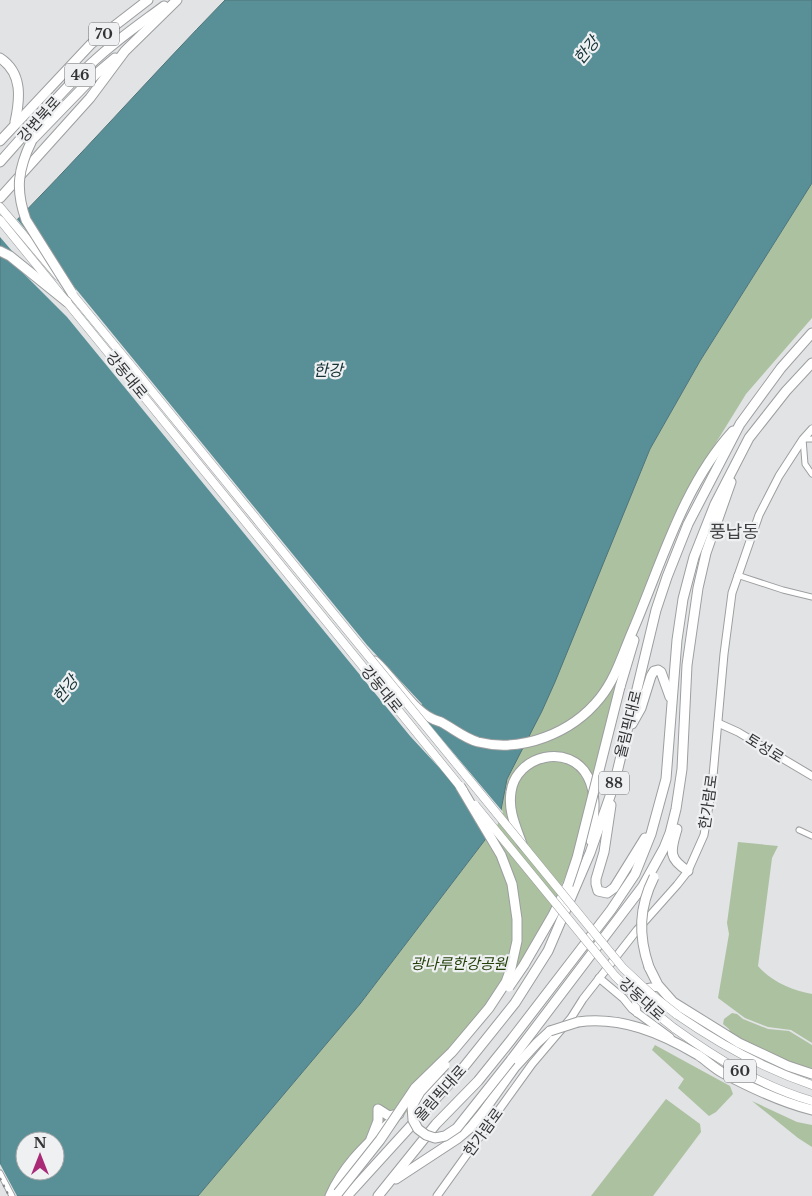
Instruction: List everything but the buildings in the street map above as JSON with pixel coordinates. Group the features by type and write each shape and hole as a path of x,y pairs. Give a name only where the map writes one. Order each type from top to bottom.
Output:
{"highway":[{"name":"강변북로","path":"0,141 91,44 148,0"},
{"name":"강변북로","path":"0,162 93,62 114,43 172,0"},
{"path":"72,293 26,220 22,209 19,178 23,159 32,140 96,74 125,51 177,0"},
{"path":"0,198 90,98 125,51"},
{"path":"0,58 12,70 19,86 20,100 14,124"},
{"path":"0,251 10,256 67,302"},
{"name":"올림픽대로","path":"338,1195 459,1073 515,1003 548,951 590,853 614,785 656,610 688,524 740,424 780,368 812,333"},
{"name":"올림픽대로","path":"378,1196 436,1124 489,1067 611,910 635,874 656,819 666,779 677,640 694,557 715,504 741,453 759,425 812,363"},
{"path":"366,653 386,671 410,699 430,718 441,722 467,738 499,745 512,745 537,740 571,724 589,710 601,696 617,670 645,604 674,527 689,496 718,448 740,424"},
{"path":"741,453 701,571 689,644 681,782 674,821 645,897 641,927 643,947 649,967 660,988 673,1002 739,1043 788,1066 812,1074"},
{"path":"645,604 620,687 577,858 568,885 546,928 511,984 490,1012 416,1097 412,1106 412,1115 418,1129 426,1135 435,1138 450,1134 457,1128 643,886 664,848"},
{"path":"625,737 641,708 651,676 656,670 660,671 663,675 672,702"},
{"path":"686,710 688,728 686,780 682,809 672,851 677,864 688,871"},
{"path":"522,844 510,809 511,791 515,778 522,769 533,761 558,756 575,762 588,776 593,792 594,805 590,853"},
{"path":"614,785 604,852 596,879 598,891 607,893 618,882 656,819"},
{"path":"460,786 501,855 512,884 517,908 514,961 506,982 489,1008"},
{"path":"338,1195 427,1074 452,1052 511,984"},
{"path":"511,1060 540,1035 578,1022 598,1020 633,1025 651,1031 697,1055 721,1072 748,1085 774,1097 812,1110"},
{"path":"338,1195 339,1176 370,1142 399,1114 437,1088 474,1044 500,1021"},
{"path":"389,1183 464,1134 483,1112 515,1067 550,1032"},
{"path":"370,1142 378,1121 378,1109 389,1116 399,1114"}],"main road":[{"name":"강동대로","path":"0,207 623,968 652,995 710,1038 747,1059 812,1085"},
{"name":"강동대로","path":"0,220 615,976 644,1004 674,1028 738,1070 769,1086 812,1101"}],"street":[{"name":"한가람로","path":"437,1196 532,1064 571,1018 599,978 637,930 688,871 704,834 712,787 732,593 759,515 779,476 803,439 812,429"},
{"path":"812,439 803,439 804,464 812,474"},
{"path":"738,575 783,590 812,597"},
{"name":"토성로","path":"718,723 738,732 812,776"},
{"path":"799,830 812,836"},
{"path":"599,978 623,998 637,1013 697,1055"},
{"path":"637,1013 636,998 640,989 660,988"},
{"path":"623,998 636,998"},
{"path":"0,1173 12,1196"}],"green space":[{"name":"광나루한강공원","path":"812,183 812,318 746,394 693,480 671,522 649,579 631,636 576,846 567,873 523,966 393,1129 334,1196 198,1196 360,1004 488,836 501,810 507,779 650,449 700,361"},
{"path":"738,842 778,846 772,858 758,966 770,977 783,984 812,994 812,1043 791,1030 768,1027 745,1018 718,998 729,934 727,923"},
{"path":"732,1013 768,1029 789,1031 812,1045 812,1072 788,1064 731,1035 729,1029 723,1024 724,1019"},
{"path":"655,1045 730,1086 733,1094 716,1112 709,1116 678,1088 684,1079 652,1050"},
{"path":"666,1099 700,1124 701,1132 653,1196 591,1196"},
{"path":"752,1101 797,1122 812,1125 812,1147 798,1138"}],"water":[{"name":"한강","path":"225,0 812,0 812,183 700,361 650,449 555,682 507,779 501,810 488,836 360,1004 198,1196 0,1196 0,237"}],"pier":[{"path":"16,218 35,241 30,220 67,278 367,645 422,704 420,713 503,812 494,832 485,823 476,823 458,788 410,736 67,317 17,267 18,258 0,237 0,233"},
{"path":"0,1164 17,1196 0,1196"}],"railway":[{"path":"0,1178 9,1196"}],"district":[{"name":"풍납동","path":"734,532"}]}
